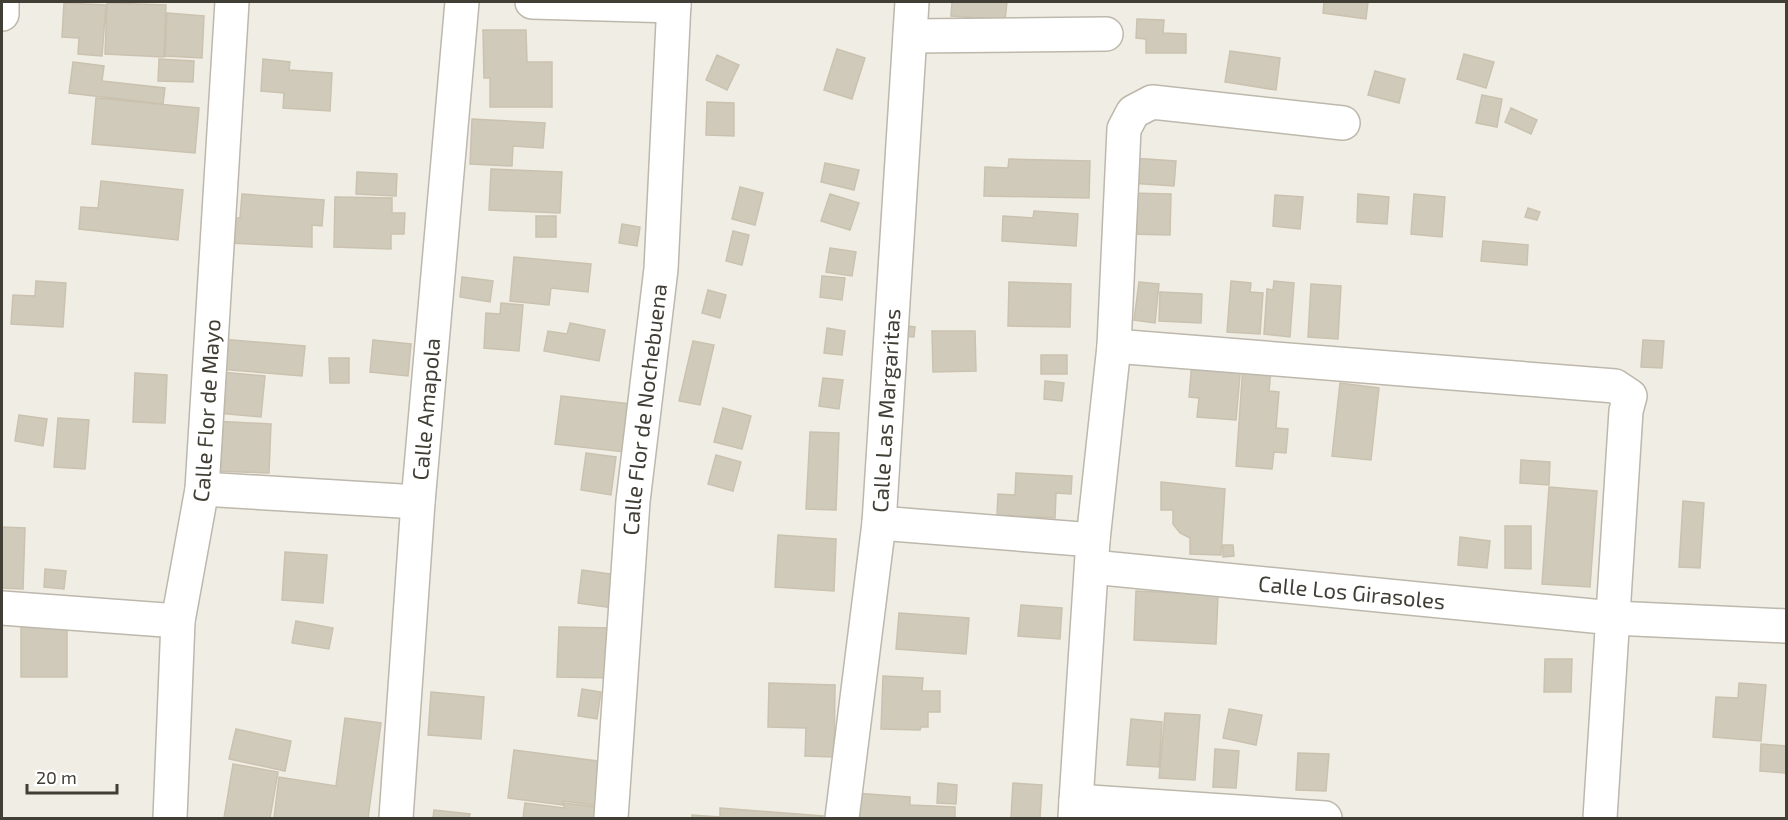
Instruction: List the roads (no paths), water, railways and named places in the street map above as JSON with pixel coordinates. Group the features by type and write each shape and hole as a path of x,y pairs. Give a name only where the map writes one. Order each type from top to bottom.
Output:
{"street":[{"path":"2,2 2,14"},
{"name":"Calle Flor de Mayo","path":"170,819 178,621 202,489 232,2"},
{"name":"Calle Amapola","path":"396,819 418,502 462,2"},
{"path":"532,2 674,4"},
{"name":"Calle Las Margaritas","path":"842,819 879,523 912,2"},
{"name":"Calle Flor de Nochebuena","path":"611,819 633,501 661,269 674,4"},
{"path":"910,36 1106,34"},
{"path":"1325,819 1075,810 1093,554 1114,346 1124,129 1133,112 1152,102 1343,123"},
{"path":"1114,346 1615,386 1630,396 1626,411 1600,819"},
{"path":"202,489 418,502"},
{"name":"Calle Los Girasoles","path":"879,523 1093,554 1613,618 1786,626"},
{"path":"2,609 178,621"}]}
